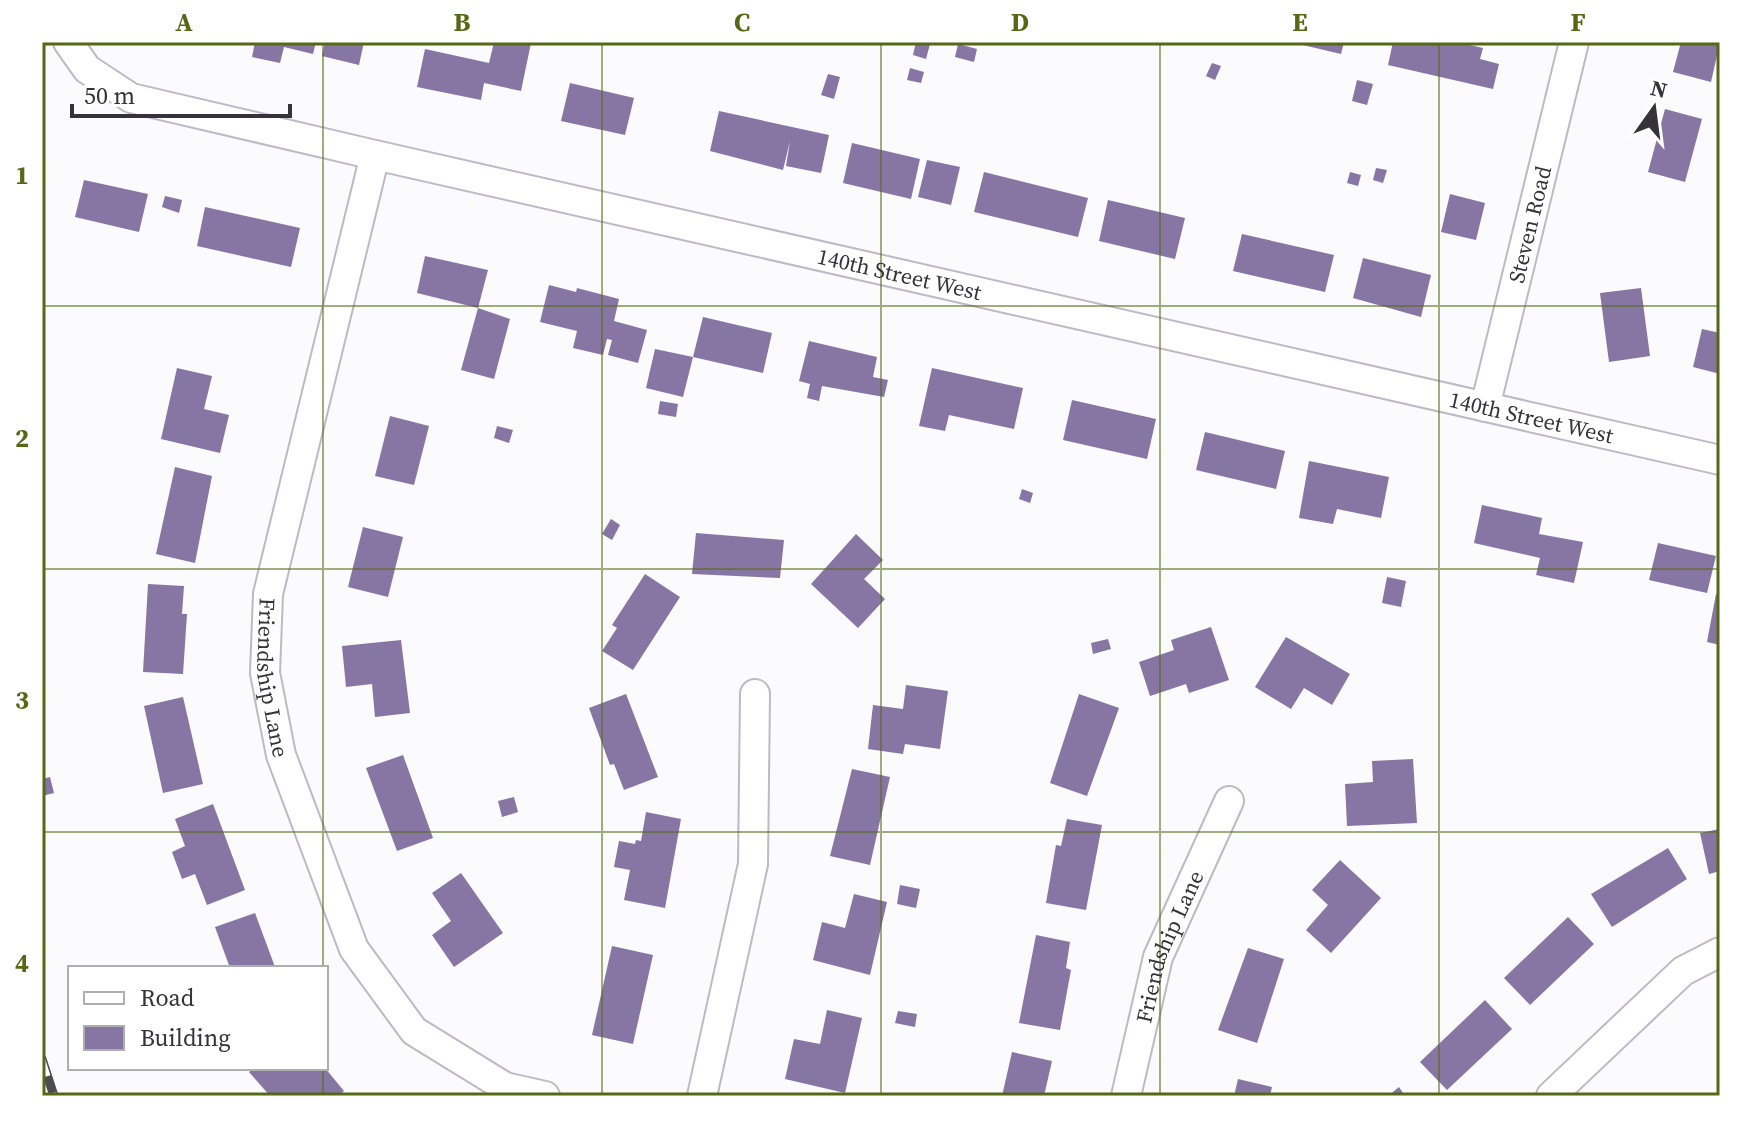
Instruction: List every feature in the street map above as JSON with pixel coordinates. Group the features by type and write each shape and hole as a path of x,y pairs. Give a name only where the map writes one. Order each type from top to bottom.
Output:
{"street":[{"name":"140th Street West","path":"68,42 87,69 131,98 1720,460"},
{"name":"Steven Road","path":"1485,407 1574,42"},
{"name":"Friendship Lane","path":"375,155 268,594 265,673 281,755 354,949 414,1031 505,1087 545,1096"},
{"path":"702,1096 753,864 755,694"},
{"name":"Friendship Lane","path":"1126,1096 1158,957 1229,801"},
{"path":"1551,1096 1683,971 1720,952"}],"building":[{"path":"255,42 316,42 313,54 284,47 280,63 252,57"},
{"path":"325,42 364,42 359,65 322,56"},
{"path":"494,42 531,43 521,91 484,83 481,100 417,87 425,49 489,63"},
{"path":"916,42 930,44 926,59 913,55"},
{"path":"1290,42 1344,42 1341,54"},
{"path":"1393,42 1456,42 1483,48 1480,59 1499,64 1493,89 1388,65"},
{"path":"1681,42 1720,42 1711,82 1673,72"},
{"path":"958,44 977,49 974,62 955,57"},
{"path":"1212,63 1221,66 1215,80 1206,76"},
{"path":"910,68 924,72 921,83 907,80"},
{"path":"828,74 840,77 834,99 821,95"},
{"path":"1357,80 1373,84 1367,105 1352,101"},
{"path":"570,83 634,98 625,135 561,121"},
{"path":"1665,109 1702,119 1685,182 1648,172"},
{"path":"719,111 829,135 821,173 786,166 790,141 783,170 710,151"},
{"path":"852,143 920,159 911,199 843,183"},
{"path":"927,160 960,167 951,205 918,197"},
{"path":"1376,168 1387,170 1383,183 1373,180"},
{"path":"984,172 1088,198 1078,237 974,212"},
{"path":"1350,172 1361,175 1358,186 1347,183"},
{"path":"84,180 148,194 139,232 75,217"},
{"path":"1450,194 1485,203 1476,240 1441,232"},
{"path":"165,196 182,200 179,213 162,207"},
{"path":"1108,200 1185,218 1175,259 1099,241"},
{"path":"205,207 300,228 291,267 197,246"},
{"path":"1242,234 1334,255 1325,292 1233,271"},
{"path":"425,256 488,270 478,308 417,293"},
{"path":"1363,258 1431,275 1421,317 1353,298"},
{"path":"549,285 576,292 577,288 619,299 614,321 647,330 638,363 608,355 612,340 607,339 603,355 573,348 577,331 540,322"},
{"path":"1641,288 1650,356 1609,362 1600,293"},
{"path":"478,308 510,319 494,379 461,370"},
{"path":"703,317 772,333 763,373 693,357"},
{"path":"1702,329 1720,333 1720,374 1693,367"},
{"path":"809,341 877,357 873,377 888,380 884,397 822,386 819,401 807,398 810,384 799,381"},
{"path":"655,349 693,357 683,397 646,388"},
{"path":"177,368 212,376 204,409 229,415 220,453 161,439"},
{"path":"932,368 1023,388 1014,429 949,415 945,431 919,426"},
{"path":"1072,400 1156,419 1147,459 1063,440"},
{"path":"660,401 678,404 676,417 658,414"},
{"path":"390,416 429,426 414,485 375,476"},
{"path":"497,426 513,430 509,443 494,438"},
{"path":"1205,432 1285,451 1276,489 1196,470"},
{"path":"1309,461 1389,477 1381,518 1337,509 1333,524 1299,518"},
{"path":"175,467 212,476 195,563 156,554"},
{"path":"1022,489 1033,493 1030,503 1019,499"},
{"path":"1482,505 1542,518 1539,534 1583,542 1574,583 1536,575 1540,558 1474,543"},
{"path":"611,519 620,525 612,540 602,534"},
{"path":"363,527 403,537 388,597 348,587"},
{"path":"696,533 784,540 780,578 692,574"},
{"path":"856,534 883,560 864,579 885,599 858,628 811,584"},
{"path":"1658,543 1716,556 1707,593 1649,580"},
{"path":"645,574 680,597 633,670 602,651 617,628 612,625"},
{"path":"1387,577 1406,581 1401,607 1382,603"},
{"path":"148,584 184,586 182,614 187,614 183,674 143,672"},
{"path":"1716,594 1720,595 1720,645 1707,642"},
{"path":"1211,627 1229,680 1189,693 1186,684 1150,696 1139,662 1174,650 1171,640"},
{"path":"1286,637 1350,674 1332,705 1304,688 1291,709 1255,687"},
{"path":"1108,639 1111,649 1093,654 1091,643"},
{"path":"401,640 410,713 375,717 372,684 346,687 342,646"},
{"path":"906,685 948,691 940,749 905,744 903,754 868,749 873,705 903,709"},
{"path":"626,694 658,777 624,790 614,764 610,765 589,708"},
{"path":"1079,694 1119,708 1087,796 1050,783"},
{"path":"183,697 203,784 163,793 144,706"},
{"path":"403,755 433,838 397,851 366,768"},
{"path":"1413,759 1417,823 1347,826 1345,784 1373,782 1372,761"},
{"path":"852,769 890,777 870,865 830,856"},
{"path":"50,777 54,793 42,796 42,779"},
{"path":"514,797 518,812 502,817 498,801"},
{"path":"213,804 245,890 207,905 195,874 182,879 172,852 185,846 175,819"},
{"path":"646,812 681,819 665,908 624,900 630,870 614,867 619,841 635,844 636,840 641,841"},
{"path":"1067,819 1102,825 1086,910 1046,903 1056,845 1061,846"},
{"path":"1720,829 1720,871 1709,874 1700,833"},
{"path":"1668,848 1687,879 1612,927 1591,894"},
{"path":"1340,860 1381,898 1331,953 1306,930 1328,905 1312,890"},
{"path":"461,873 503,933 454,967 432,935 451,921 432,893"},
{"path":"900,885 920,889 916,908 897,904"},
{"path":"854,894 887,902 870,975 813,960 822,922 845,928"},
{"path":"255,913 275,966 229,966 215,927"},
{"path":"1568,917 1594,944 1530,1005 1504,978"},
{"path":"1036,935 1070,942 1066,968 1071,970 1060,1030 1019,1023"},
{"path":"612,946 653,955 633,1044 592,1035"},
{"path":"1248,948 1284,959 1257,1043 1218,1030"},
{"path":"1485,1000 1512,1029 1447,1090 1420,1062"},
{"path":"827,1010 862,1018 845,1093 785,1079 794,1039 820,1044"},
{"path":"898,1011 917,1014 915,1027 895,1023"},
{"path":"1012,1052 1052,1061 1044,1096 1002,1096"},
{"path":"327,1070 344,1091 338,1096 270,1096 249,1072"},
{"path":"1238,1079 1272,1087 1270,1096 1234,1096"},
{"path":"1399,1087 1405,1096 1388,1096"}],"railway":[{"path":"42,1059 54,1096"}]}
